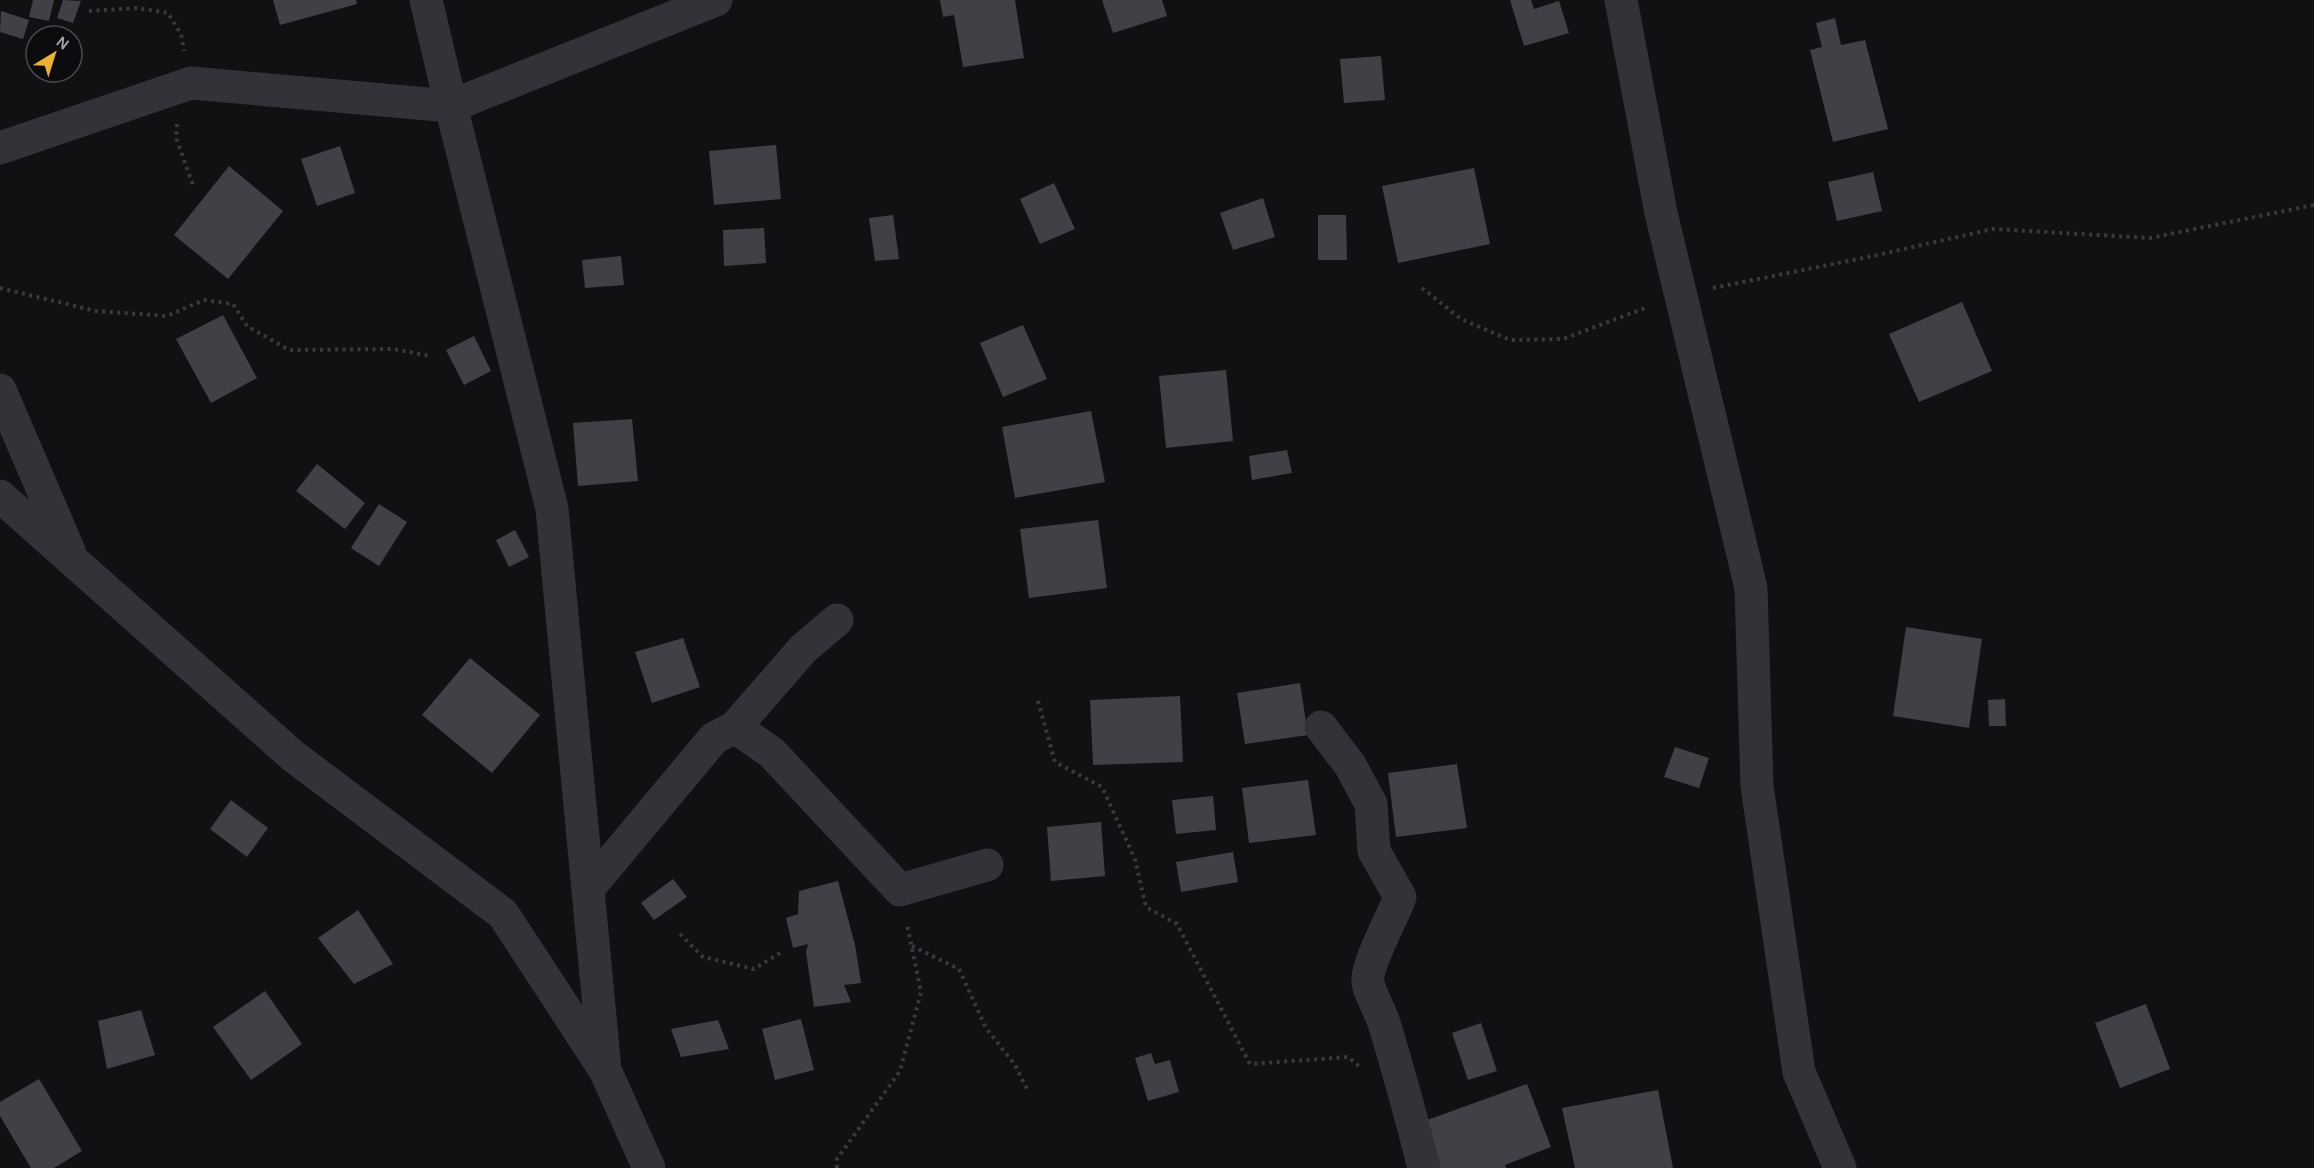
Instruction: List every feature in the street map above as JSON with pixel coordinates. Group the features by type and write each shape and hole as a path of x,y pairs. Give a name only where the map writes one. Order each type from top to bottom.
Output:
{"street":[{"path":"426,0 552,509 605,1070"},
{"path":"0,148 191,83 451,106 716,0"},
{"path":"1621,0 1661,213 1751,588 1756,786 1799,1072 1840,1168"},
{"path":"0,390 73,561"},
{"path":"0,496 293,756 503,914 605,1070 649,1168"},
{"path":"588,889 714,738 735,727 803,649 837,620"},
{"path":"735,727 772,753 900,890 987,865"},
{"path":"1321,727 1350,765 1371,804 1374,851 1400,897 1392,920 1372,958 1368,982 1383,1019 1408,1102 1424,1168"}],"path":[{"path":"1422,288 1461,319 1510,340 1563,339 1681,295 1993,229 2150,238 2314,205"},
{"path":"0,288 96,311 120,313 167,316 204,300 233,304 247,326 289,350 394,349 430,356"},
{"path":"1038,701 1055,762 1102,787 1136,859 1146,906 1177,924 1250,1064 1347,1057 1365,1070"},
{"path":"837,1168 837,1160 900,1071 921,992 900,890"},
{"path":"680,934 703,957 754,969 780,953"},
{"path":"912,946 958,969 986,1028 1015,1065 1027,1089"}],"building":[{"path":"33,0 54,0 49,21 29,17"},
{"path":"63,0 81,1 73,23 57,18"},
{"path":"273,0 356,0 357,4 280,25"},
{"path":"940,0 1015,0 1024,58 963,67 954,15 943,17"},
{"path":"1102,0 1162,0 1167,16 1113,33"},
{"path":"1510,0 1531,0 1534,9 1559,1 1569,33 1524,46"},
{"path":"1,11 29,20 28,24 24,24 23,39 0,32"},
{"path":"1835,18 1841,45 1865,40 1888,129 1833,142 1810,50 1822,47 1816,23"},
{"path":"1381,56 1385,100 1344,103 1340,59"},
{"path":"776,145 781,199 714,205 709,151"},
{"path":"340,146 355,193 317,206 301,159"},
{"path":"229,166 283,211 228,279 174,235"},
{"path":"1474,168 1490,244 1398,263 1382,186"},
{"path":"1873,172 1882,211 1837,221 1828,182"},
{"path":"1054,183 1075,229 1040,244 1020,199"},
{"path":"1263,198 1275,237 1233,250 1220,213"},
{"path":"893,215 899,259 875,261 869,218"},
{"path":"1318,215 1346,215 1347,260 1318,260"},
{"path":"764,228 766,263 724,266 723,230"},
{"path":"621,256 624,285 585,288 582,260"},
{"path":"1962,302 1992,371 1919,402 1889,334"},
{"path":"223,315 257,378 211,403 176,339"},
{"path":"1023,325 1047,379 1003,397 980,343"},
{"path":"474,336 491,371 464,385 446,350"},
{"path":"1226,370 1233,441 1166,448 1159,376"},
{"path":"1091,411 1105,482 1015,498 1002,427"},
{"path":"632,419 638,481 578,486 573,423"},
{"path":"1287,450 1292,473 1252,480 1249,456"},
{"path":"317,464 365,503 345,529 296,491"},
{"path":"379,504 407,522 379,566 351,548"},
{"path":"1098,520 1107,588 1029,598 1020,529"},
{"path":"515,530 529,557 509,567 496,540"},
{"path":"1906,627 1982,639 1969,728 1893,716"},
{"path":"683,638 700,687 652,703 635,652"},
{"path":"470,658 540,715 492,773 422,715"},
{"path":"1300,683 1308,735 1245,744 1237,693"},
{"path":"1180,696 1183,762 1093,765 1090,700"},
{"path":"2005,699 2006,726 1989,726 1988,700"},
{"path":"1675,747 1709,758 1699,788 1664,777"},
{"path":"1457,764 1467,828 1396,837 1388,773"},
{"path":"1308,780 1316,835 1249,843 1242,788"},
{"path":"1213,796 1216,830 1176,834 1172,800"},
{"path":"231,800 268,828 247,857 210,829"},
{"path":"1101,822 1105,876 1051,881 1047,827"},
{"path":"1233,852 1238,882 1181,892 1176,862"},
{"path":"673,879 687,897 654,920 641,903"},
{"path":"838,881 855,945 861,983 844,985 851,1002 814,1007 806,952 808,944 793,948 786,918 798,914 799,891"},
{"path":"358,910 393,964 354,984 318,938"},
{"path":"265,991 302,1044 251,1080 213,1027"},
{"path":"2146,1004 2170,1069 2120,1088 2095,1023"},
{"path":"141,1010 155,1055 107,1069 98,1021"},
{"path":"801,1019 814,1070 775,1080 762,1029"},
{"path":"718,1020 729,1049 681,1057 671,1029"},
{"path":"1481,1023 1497,1071 1468,1080 1452,1033"},
{"path":"1151,1053 1155,1064 1170,1060 1179,1092 1148,1101 1135,1058"},
{"path":"39,1079 82,1151 54,1168 31,1168 0,1116 0,1102"},
{"path":"1527,1084 1551,1147 1505,1165 1506,1168 1437,1168 1419,1123"},
{"path":"1658,1090 1673,1168 1575,1168 1562,1108"}]}
